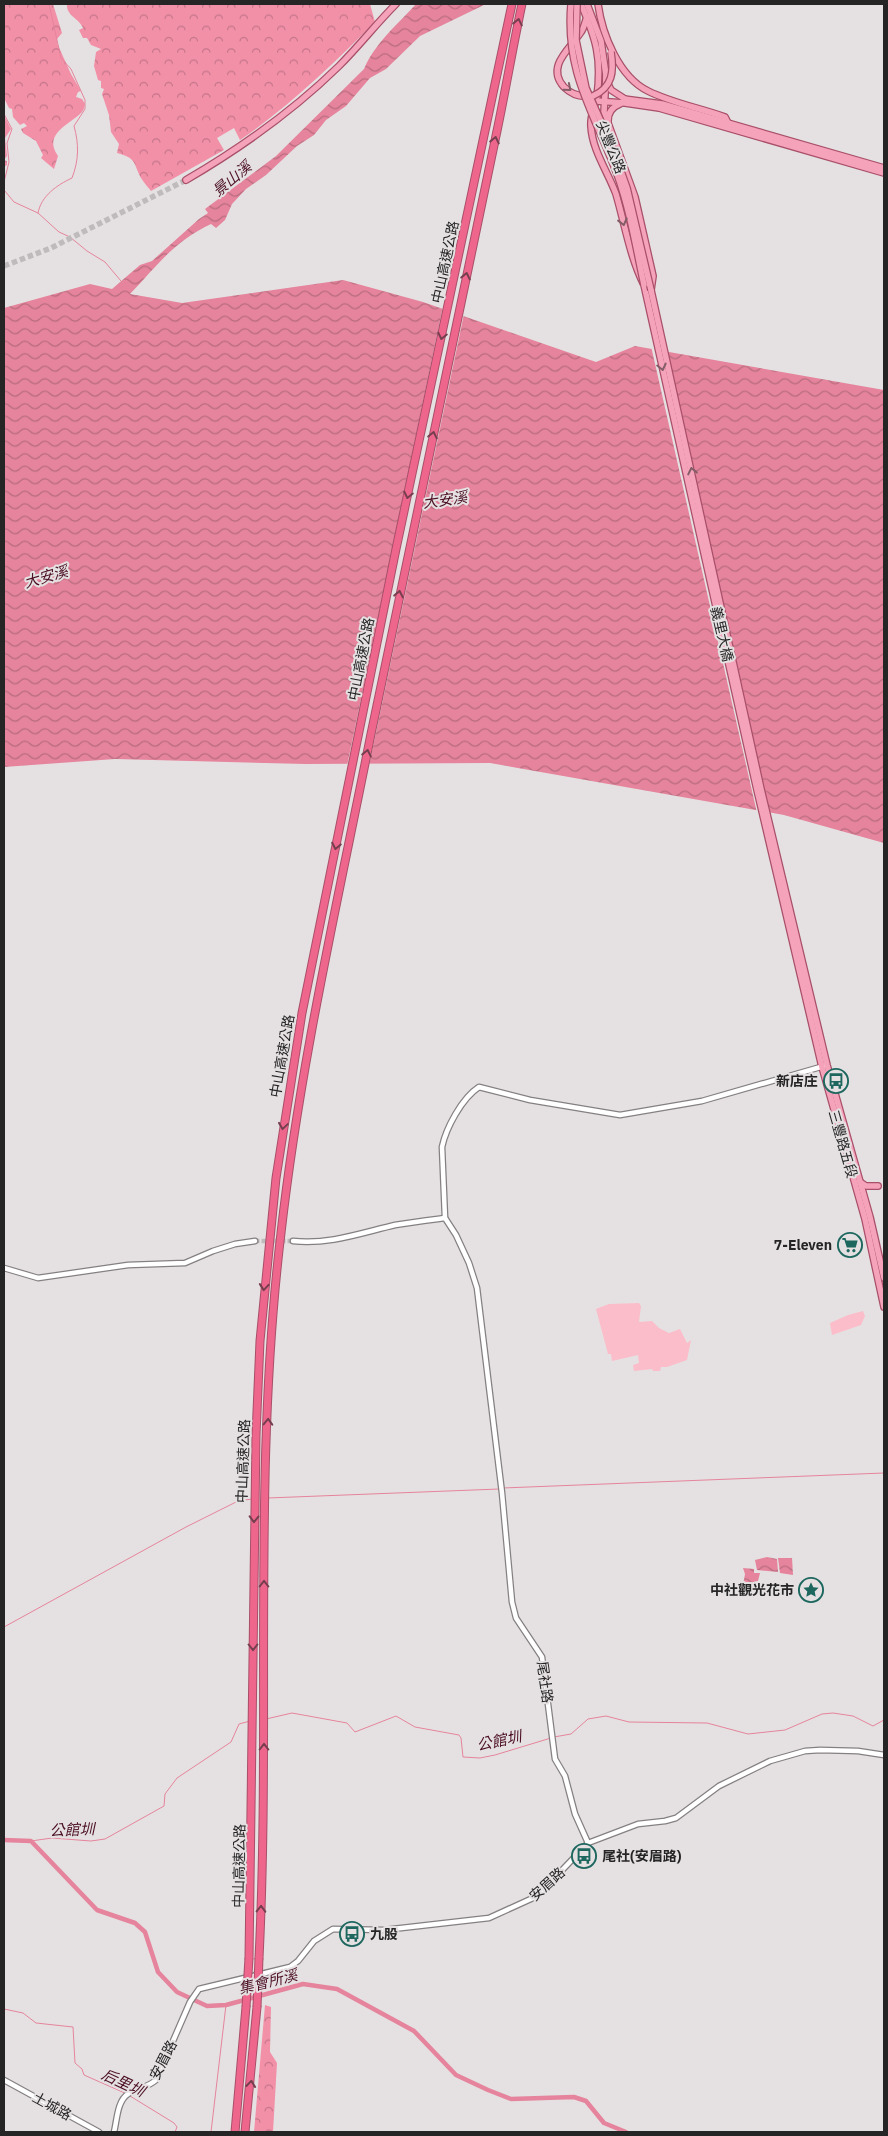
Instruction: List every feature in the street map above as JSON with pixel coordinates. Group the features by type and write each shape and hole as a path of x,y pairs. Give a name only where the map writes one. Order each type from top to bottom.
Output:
{"highway":[{"name":"中山高速公路","path":"235,2132 249,1958 252,1856 253,1532 260,1342 276,1178 290,1082 396,549 475,186 512,4"},
{"name":"中山高速公路","path":"245,2132 259,1958 263,1811 265,1492 272,1340 280,1237 313,1017 522,4"}],"main road":[{"path":"186,180 227,156 260,133 308,93 338,66 396,4"},
{"name":"尖豐公路","path":"571,4 569,26 574,65 582,91 617,175 629,216 644,285"},
{"name":"尖豐公路","path":"577,4 576,40 586,88 612,146 627,188 651,290"},
{"path":"587,17 581,31 567,48 558,65 562,85 576,94 593,96 604,89 613,75 611,52 599,16 598,4"},
{"path":"585,5 599,56 596,99 591,124 592,138 609,176 636,268 644,285"},
{"path":"585,5 601,41 606,76 604,112 635,197 653,276 651,290"},
{"path":"611,52 627,73 646,90 725,117 728,125"},
{"path":"606,76 611,90 625,101"},
{"path":"596,99 625,101 659,108 884,168"},
{"path":"608,123 608,115 614,106 625,101"},
{"path":"728,125 884,173"},
{"name":"義里大橋","path":"644,285 757,790 804,980"},
{"name":"義里大橋","path":"651,290 804,980"},
{"name":"三豐路五段","path":"804,980 865,1219 884,1307"},
{"name":"三豐路五段","path":"825,1066 860,1182 884,1278"},
{"path":"860,1182 866,1186 878,1186"}],"street":[{"path":"292,1241 308,1243 328,1241 407,1223 445,1218 442,1147 444,1136 449,1125 472,1092 479,1087 530,1100 620,1115 702,1101 825,1066"},
{"name":"尾社路","path":"445,1218 456,1234 472,1271 477,1288 515,1614 542,1657 553,1753 565,1776 575,1814 588,1843"},
{"path":"4,1268 38,1278 128,1265 185,1263 213,1250 255,1241"},
{"name":"安眉路","path":"114,2132 124,2098 128,2094 150,2085 156,2080 190,2002 199,1989 290,1967 298,1961 314,1941 333,1929 384,1930 489,1918 504,1913 532,1898 545,1888 588,1843 638,1824 676,1818 720,1786 770,1761 790,1754 820,1750 858,1751 884,1755"},
{"name":"土城路","path":"4,2080 99,2132"}],"shaded area":[{"path":"639,1303 641,1306 639,1322 652,1321 659,1328 669,1333 680,1329 687,1343 691,1340 687,1360 667,1367 661,1367 660,1371 653,1371 652,1369 634,1371 633,1365 639,1363 638,1355 612,1361 611,1354 608,1354 596,1309 609,1304"},
{"path":"863,1311 865,1316 861,1325 832,1335 830,1323"}],"green space":[{"path":"4,4 53,4 62,33 57,39 57,43 81,91 78,92 76,97 82,99 85,104 82,112 60,130 53,141 58,156 54,169 41,158 43,155 36,141 23,133 21,129 27,126 24,123 20,125 13,117 12,109 9,108 4,98"},
{"path":"67,4 370,4 375,22 310,84 258,127 240,140 234,128 217,138 224,150 151,191 141,178 131,159 117,153 119,144 111,132 109,115 102,94 104,89 101,88 101,81 98,80 94,66 96,52 101,49 91,45 87,38 83,38 79,30 83,28 67,8"},
{"path":"4,115 11,129 5,138 7,156 4,160"},
{"path":"4,160 7,161 7,165 4,167"},
{"path":"265,2005 271,2007 270,2052 277,2063 273,2132 254,2132"}],"water":[{"name":"大安溪","path":"416,4 486,4 420,36 386,69 370,78 346,106 326,120 314,135 297,146 266,175 246,189 232,204 225,220 216,228 211,224 186,238 130,294 182,303 343,280 423,302 596,362 635,346 884,390 884,843 784,815 490,763 306,764 115,759 4,767 4,308 90,284 112,289 140,265 152,261 208,213 205,209 276,156 364,69 381,42"},
{"path":"767,1557 777,1559 778,1572 757,1570 755,1560"},
{"path":"778,1558 792,1558 793,1575 780,1573"},
{"path":"743,1568 754,1569 754,1573 760,1573 758,1581 743,1585 745,1574"}],"pier":[{"path":"443,306 464,314 369,766 347,766"},
{"path":"651,346 665,349 770,815 757,813"}],"waterway":[{"path":"38,213 46,196 72,178 78,152 74,126 85,109 85,100 71,69 61,58 49,4"},
{"path":"4,114 12,129 7,143 9,162 4,182"},
{"path":"4,190 14,202 38,213 59,232 70,237 87,251 105,262 121,281"},
{"path":"503,1488 884,1473"},
{"path":"268,1498 499,1489"},
{"path":"4,1627 186,1527 238,1501 252,1499"},
{"name":"公館圳","path":"266,1719 292,1713 347,1723 355,1732 396,1716 415,1727 459,1735 463,1757 480,1758 495,1755 551,1738"},
{"name":"公館圳","path":"554,1737 571,1734 588,1719 606,1716 629,1722 707,1723 748,1734 785,1730 822,1714 833,1713 853,1716 873,1726 884,1720"},
{"name":"公館圳","path":"31,1841 52,1838 91,1841 105,1839 164,1806 165,1794 177,1778 231,1742 239,1724 250,1721"},
{"name":"集會所溪","path":"4,1840 31,1841 97,1910 135,1923 145,1932 158,1972 177,1992 207,2006 226,2005 303,1984 337,1989 414,2031 456,2075 511,2099 574,2097 586,2101 604,2123 626,2132"},
{"path":"211,2132 226,2005"},
{"name":"后里圳","path":"4,2009 23,2013 36,2023 73,2027 75,2063 82,2069 84,2075 127,2094"},
{"name":"后里圳","path":"130,2096 174,2123 177,2127 175,2132"}],"tunnel":[{"path":"4,266 51,248 186,180"},
{"path":"255,1241 293,1241"}],"place":[{"name":"新店庄","path":"836,1081"},
{"name":"7-Eleven","path":"850,1245"},
{"name":"中社觀光花市","path":"811,1590"},
{"name":"尾社(安眉路)","path":"584,1856"},
{"name":"九股","path":"352,1934"}],"water label":[{"name":"景山溪","path":"232,179"}]}
